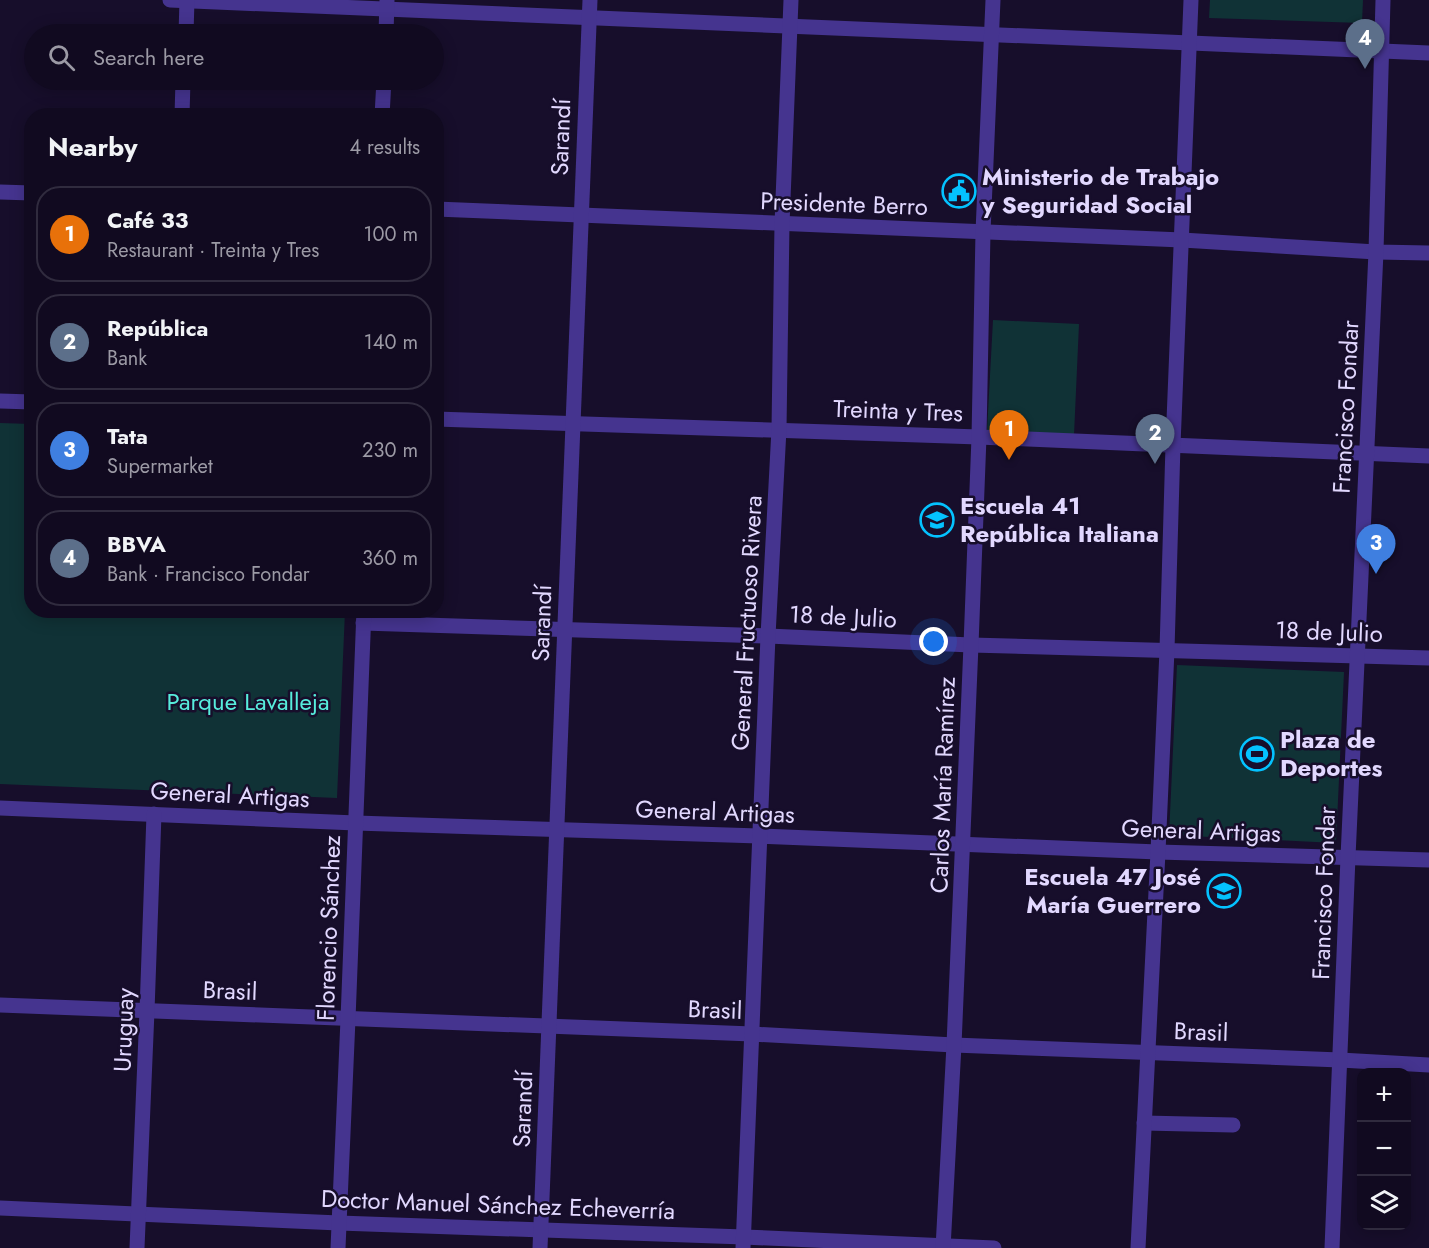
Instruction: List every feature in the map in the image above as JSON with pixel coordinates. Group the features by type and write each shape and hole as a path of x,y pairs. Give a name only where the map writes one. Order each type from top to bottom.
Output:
{"street":[{"path":"170,0 387,5 589,18 1429,53"},
{"path":"187,24 188,0"},
{"name":"Sarandí","path":"540,1248 590,0"},
{"name":"General Fructuoso Rivera","path":"743,1242 759,836 779,429 782,224 791,0"},
{"name":"Carlos María Ramírez","path":"943,1247 963,845 993,0"},
{"path":"1138,1248 1167,650 1191,0"},
{"name":"Francisco Fondar","path":"1332,1248 1347,857 1376,252 1383,0"},
{"path":"386,24 387,5"},
{"path":"182,108 183,90"},
{"path":"382,108 383,90"},
{"path":"0,192 24,193"},
{"name":"Presidente Berro","path":"444,209 1182,240 1429,253"},
{"path":"0,401 24,402"},
{"name":"Treinta y Tres","path":"444,419 779,429 1429,456"},
{"name":"Florencio Sánchez","path":"338,1248 363,618"},
{"name":"18 de Julio","path":"380,618 564,629 971,645 1429,658"},
{"name":"General Artigas","path":"0,808 356,824 1429,860"},
{"name":"Uruguay","path":"137,1248 154,814"},
{"name":"Brasil","path":"0,1005 752,1034 1429,1065"},
{"path":"1144,1123 1233,1125"},
{"name":"Doctor Manuel Sánchez Echeverría","path":"0,1208 540,1230 743,1242 994,1248"}],"green space":[{"path":"1210,0 1363,0 1362,23 1209,18"},
{"path":"993,320 1079,324 1074,435 987,431"},
{"name":"Parque Lavalleja","path":"0,423 24,424 24,618 345,618 337,798 0,784"},
{"name":"Plaza de Deportes","path":"1177,665 1344,672 1336,843 1169,835"}],"place":[{"name":"BBVA","path":"1365,69"},
{"name":"Ministerio de Trabajo y Seguridad Social","path":"959,191"},
{"name":"Café 33","path":"1009,460"},
{"name":"República","path":"1155,464"},
{"name":"Escuela 41 República Italiana","path":"937,520"},
{"name":"Tata","path":"1376,574"},
{"name":"Plaza de Deportes","path":"1257,754"},
{"name":"Escuela 47 José María Guerrero","path":"1224,891"}]}
